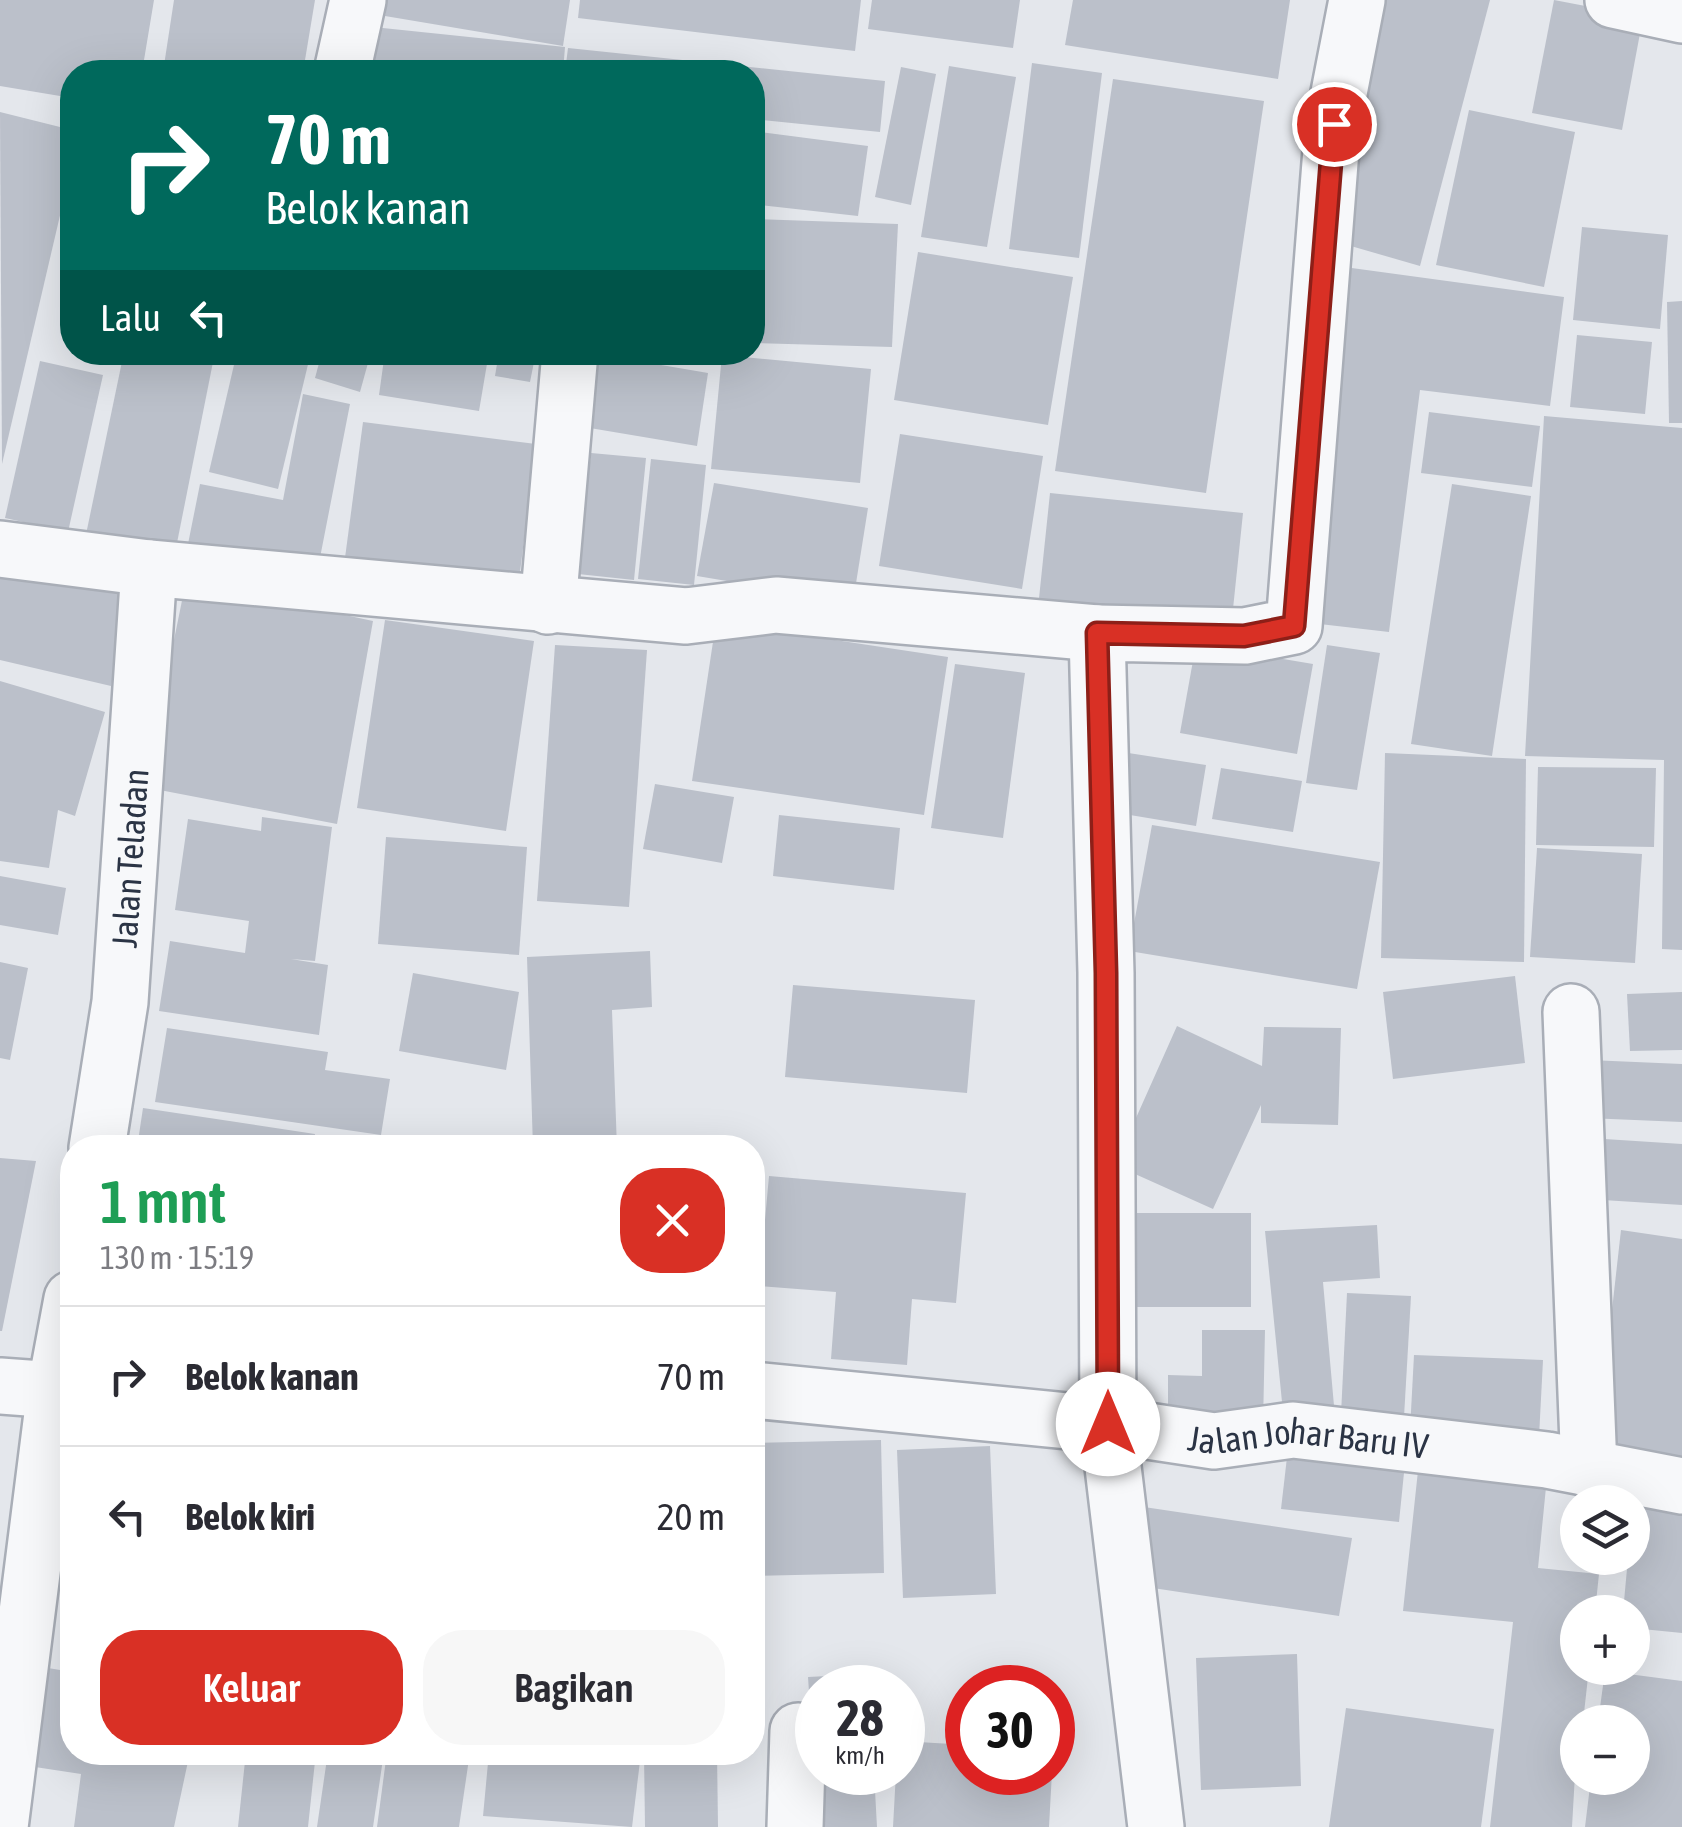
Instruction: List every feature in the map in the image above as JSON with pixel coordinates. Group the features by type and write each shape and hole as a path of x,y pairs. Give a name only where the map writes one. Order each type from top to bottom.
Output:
{"street":[{"path":"345,60 358,0"},
{"path":"0,549 149,568 686,616 776,605 1097,633 1244,636 1294,626 1332,144 1357,0"},
{"path":"1613,0 1682,15"},
{"path":"548,606 569,365"},
{"name":"Jalan Teladan","path":"98,1135 120,1002 149,568"},
{"path":"1097,633 1106,973 1108,1424 1156,1827"},
{"path":"1571,1012 1589,1469"},
{"path":"0,1827 9,1698 60,1365"},
{"path":"0,1386 55,1390"},
{"name":"Jalan Johar Baru IV","path":"765,1391 1108,1424 1214,1440 1293,1430 1589,1469 1682,1486"},
{"path":"795,1827 796,1795"}],"building":[{"path":"0,0 154,0 144,60 60,60 60,96 0,86"},
{"path":"174,0 315,0 305,60 165,60"},
{"path":"387,0 570,0 563,46 385,16"},
{"path":"580,0 861,0 855,51 578,18"},
{"path":"872,0 1020,0 1013,48 868,29"},
{"path":"1073,0 1290,0 1278,79 1065,45"},
{"path":"1380,0 1490,0 1420,266 1337,242"},
{"path":"1554,0 1643,17 1622,130 1532,113"},
{"path":"354,25 565,47 564,60 350,60"},
{"path":"568,48 683,60 566,60"},
{"path":"1032,63 1102,73 1079,258 1009,249"},
{"path":"949,66 1016,77 987,247 921,237"},
{"path":"901,67 936,74 911,205 875,197"},
{"path":"765,69 885,81 880,132 765,120"},
{"path":"1113,79 1264,101 1206,493 1055,471"},
{"path":"1469,110 1575,132 1544,287 1436,265"},
{"path":"0,112 60,127 60,215 2,464"},
{"path":"765,133 868,146 858,216 765,205"},
{"path":"765,219 898,224 892,347 765,343"},
{"path":"1582,227 1668,235 1660,329 1573,320"},
{"path":"918,252 1073,277 1048,425 894,400"},
{"path":"1337,266 1564,297 1550,406 1420,390 1389,632 1311,623"},
{"path":"1682,301 1682,423 1669,423 1667,302"},
{"path":"1577,335 1652,342 1645,414 1570,407"},
{"path":"765,359 871,369 860,483 711,469 721,365 765,365"},
{"path":"40,361 103,375 68,532 5,518"},
{"path":"121,365 212,365 173,563 84,544"},
{"path":"234,365 308,365 278,489 209,472"},
{"path":"318,365 367,365 360,392 315,378"},
{"path":"383,365 487,365 479,411 379,395"},
{"path":"497,365 533,365 530,382 495,376"},
{"path":"582,365 661,365 708,373 697,446 566,424"},
{"path":"303,394 350,404 318,568 188,544 200,484 283,500"},
{"path":"1429,412 1540,426 1532,487 1421,473"},
{"path":"1544,416 1682,428 1682,950 1662,949 1664,760 1525,756"},
{"path":"363,422 536,444 519,580 345,558"},
{"path":"900,434 1043,456 1022,589 879,566"},
{"path":"591,453 646,458 634,580 578,574"},
{"path":"651,459 706,465 694,585 638,579"},
{"path":"714,483 868,508 853,602 697,576"},
{"path":"1452,484 1531,496 1492,756 1411,744"},
{"path":"1050,493 1243,513 1231,628 1038,608"},
{"path":"0,557 135,590 111,686 0,660"},
{"path":"186,581 373,621 337,824 144,787"},
{"path":"385,620 534,641 506,831 357,808"},
{"path":"716,622 948,657 924,815 692,781"},
{"path":"1196,644 1313,664 1297,754 1180,733"},
{"path":"555,645 647,650 629,907 537,901"},
{"path":"1327,645 1380,653 1357,790 1306,783"},
{"path":"955,664 1025,673 1003,838 931,828"},
{"path":"0,681 105,712 75,816 58,810 49,868 0,861"},
{"path":"1122,752 1206,765 1196,826 1112,812"},
{"path":"1385,753 1526,759 1524,962 1381,958"},
{"path":"1538,767 1656,768 1654,847 1536,845"},
{"path":"1221,768 1302,781 1293,832 1212,819"},
{"path":"655,784 734,797 722,863 643,849"},
{"path":"779,815 900,828 894,890 773,876"},
{"path":"262,817 332,827 315,961 291,959 328,965 319,1035 159,1011 170,941 245,953 249,921 175,910 188,819 261,831"},
{"path":"1152,825 1380,862 1357,989 1129,951"},
{"path":"386,837 527,847 519,955 378,944"},
{"path":"1537,848 1642,854 1635,963 1530,957"},
{"path":"0,876 66,888 58,935 0,925"},
{"path":"650,951 652,1007 612,1010 617,1135 533,1135 527,957"},
{"path":"0,962 28,968 10,1060 0,1058"},
{"path":"413,973 519,992 506,1070 399,1051"},
{"path":"1515,976 1525,1063 1393,1079 1383,992"},
{"path":"793,985 975,1000 967,1093 785,1077"},
{"path":"1682,992 1682,1050 1630,1051 1627,994"},
{"path":"1177,1026 1262,1066 1264,1027 1341,1028 1338,1125 1261,1123 1261,1105 1213,1209 1115,1165"},
{"path":"167,1028 328,1052 325,1070 390,1079 381,1135 155,1102"},
{"path":"1589,1060 1682,1064 1682,1122 1587,1118"},
{"path":"143,1108 315,1134 315,1135 139,1135"},
{"path":"1589,1138 1682,1144 1682,1205 1587,1199"},
{"path":"0,1158 36,1161 2,1331 0,1331"},
{"path":"769,1176 966,1193 956,1303 912,1299 907,1365 831,1359 836,1292 765,1286"},
{"path":"1120,1213 1251,1213 1251,1307 1119,1307"},
{"path":"1377,1225 1380,1278 1323,1282 1335,1417 1284,1422 1265,1231"},
{"path":"1621,1230 1682,1239 1682,1465 1596,1452"},
{"path":"1347,1293 1411,1296 1404,1417 1341,1414"},
{"path":"1202,1330 1265,1330 1263,1425 1168,1423 1168,1375 1202,1376"},
{"path":"1414,1355 1543,1360 1539,1437 1410,1430"},
{"path":"881,1440 884,1573 765,1576 765,1443"},
{"path":"1289,1440 1406,1453 1399,1522 1281,1509"},
{"path":"990,1446 996,1594 903,1598 897,1450"},
{"path":"1420,1452 1548,1467 1538,1568 1560,1570 1560,1575 1599,1575 1597,1595 1560,1595 1560,1685 1587,1685 1585,1705 1560,1705 1560,1795 1574,1795 1572,1827 1490,1827 1513,1622 1403,1611"},
{"path":"1650,1498 1682,1501 1682,1633 1650,1630 1650,1595 1625,1595 1626,1575 1650,1575"},
{"path":"1144,1507 1352,1538 1339,1616 1133,1585"},
{"path":"1297,1654 1301,1786 1201,1790 1196,1658"},
{"path":"48,1668 60,1670 60,1765 187,1765 174,1827 74,1827 81,1774 35,1767"},
{"path":"1650,1677 1682,1681 1682,1827 1585,1827 1589,1795 1650,1795 1650,1705 1600,1705 1603,1685 1650,1685"},
{"path":"1346,1708 1494,1729 1481,1827 1329,1827"},
{"path":"925,1742 945,1744 945,1795 1051,1795 1049,1827 893,1827 895,1795 925,1795"},
{"path":"245,1765 315,1765 308,1827 238,1827"},
{"path":"326,1765 382,1765 373,1827 317,1827"},
{"path":"385,1765 468,1765 459,1827 377,1827"},
{"path":"488,1765 640,1765 632,1827 483,1816"},
{"path":"644,1765 717,1765 718,1827 645,1827"},
{"path":"816,1795 875,1795 877,1827 818,1827"}],"route":[{"path":"1108,1424 1106,973 1097,633 1244,636 1294,626 1306,423 1334,124"}]}
